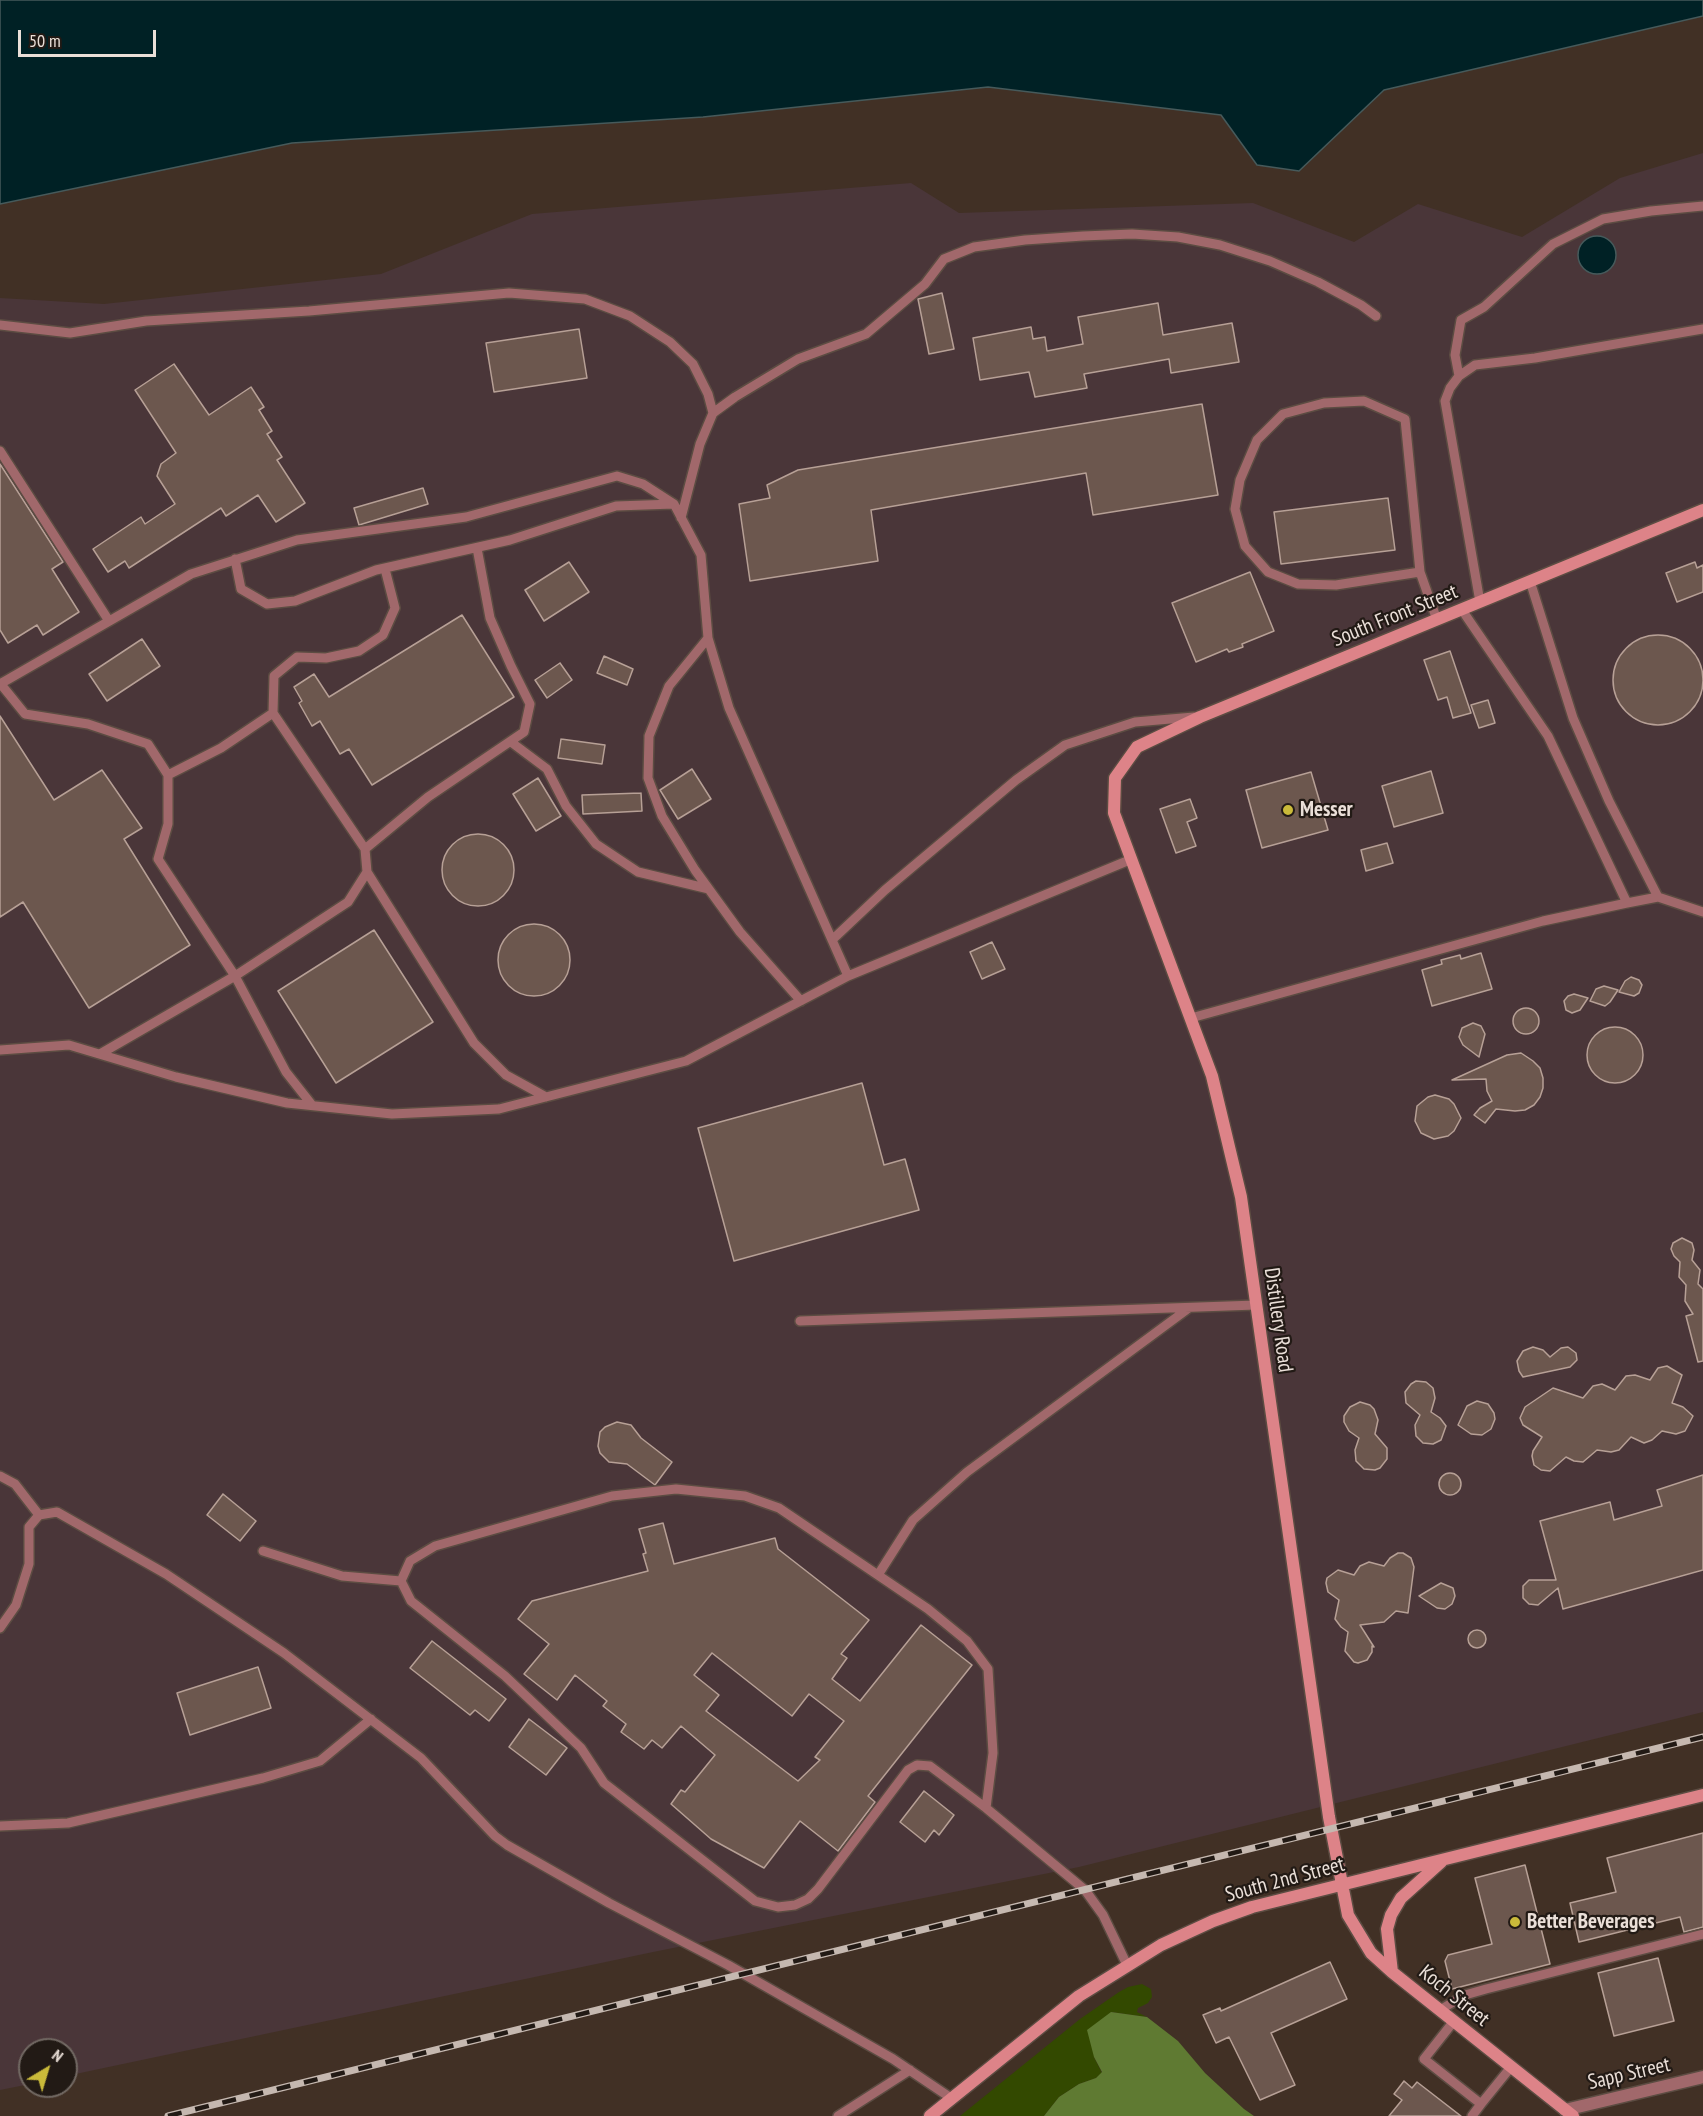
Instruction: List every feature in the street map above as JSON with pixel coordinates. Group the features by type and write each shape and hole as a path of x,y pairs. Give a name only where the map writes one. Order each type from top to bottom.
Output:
{"street":[{"name":"South Front Street","path":"1115,778 1137,747 1200,717 1703,510"},
{"name":"Distillery Road","path":"1115,778 1114,813 1212,1076 1241,1197 1329,1817 1342,1884"},
{"name":"South 2nd Street","path":"930,2116 1079,1996 1161,1945 1229,1915 1342,1884 1703,1795"},
{"path":"1392,1972 1388,1929 1391,1915 1401,1898 1445,1859"},
{"name":"Koch Street","path":"1342,1884 1348,1915 1371,1953 1569,2113"},
{"name":"Sapp Street","path":"1569,2113 1703,2077"}],"lane":[{"path":"1460,376 1455,355 1461,320 1484,307 1553,244 1603,219 1652,210 1703,206"},
{"path":"712,413 798,359 866,334 925,284 944,259 974,247 1025,240 1083,236 1132,234 1178,237 1220,245 1270,261 1318,282 1361,305 1376,316"},
{"path":"0,325 70,333 146,321 320,310 509,292 585,299 630,316 670,342 693,364 708,394 712,413 694,462 681,518"},
{"path":"1480,602 1445,401 1450,388 1475,364 1536,358 1703,329"},
{"path":"1420,572 1336,585 1298,584 1268,572 1245,546 1235,510 1240,480 1257,440 1283,414 1324,403 1364,401 1405,419 1420,572 1437,620"},
{"path":"0,451 109,621"},
{"path":"312,1106 286,1072 234,975 158,859 168,824 168,775 148,744 88,724 25,714 0,683 191,574 297,540 466,517 617,476 643,484 674,504 701,555 708,638 729,708 848,976"},
{"path":"235,559 241,589 267,604 295,601 385,568 510,540 616,506 674,504"},
{"path":"365,849 428,797 524,732 530,704 490,618 477,548"},
{"path":"385,568 395,609 383,635 359,651 326,658 297,657 274,676 273,713 365,849 367,872 474,1043 506,1075 546,1097"},
{"path":"1530,581 1573,718 1609,801 1658,897"},
{"path":"1462,610 1548,736 1627,903"},
{"path":"708,638 669,686 649,736 648,778 662,816 695,870 740,932 801,1001"},
{"path":"168,775 221,748 273,713"},
{"path":"831,940 885,890 1016,780 1065,745 1135,722 1200,717"},
{"path":"510,742 547,769 566,806 596,844 638,872 709,889"},
{"path":"0,1050 69,1045 187,1080 287,1103 312,1106 392,1114 499,1109 686,1061 848,976 1132,858"},
{"path":"100,1054 234,975 348,902 367,872"},
{"path":"1191,1018 1543,921 1627,903 1658,897 1703,912"},
{"path":"800,1321 1256,1305"},
{"path":"878,1575 913,1520 967,1472 1189,1308"},
{"path":"0,1476 15,1484 39,1515"},
{"path":"401,1581 410,1561 435,1546 612,1496 676,1489 745,1496 779,1508 928,1609 967,1641 988,1669 993,1753 986,1808"},
{"path":"0,1628 15,1605 29,1564 29,1527 39,1515 57,1512 166,1574 255,1633 421,1758 495,1836 507,1845 609,1904 728,1965 910,2070 951,2098"},
{"path":"263,1551 342,1576 401,1581"},
{"path":"401,1581 411,1601 505,1676 581,1748 604,1783 755,1901 778,1907 795,1905 807,1899 818,1889 908,1770 917,1765 930,1766 986,1808 1085,1890 1103,1915 1127,1965"},
{"path":"0,1826 68,1823 263,1778 320,1761 371,1719"},
{"path":"1440,2010 1465,1995 1702,1935"},
{"path":"1454,2021 1424,2059 1481,2104"},
{"path":"1472,2116 1511,2067"},
{"path":"838,2116 910,2070"}],"shaded area":[{"path":"1703,153 1703,1712 1079,1867 653,1952 78,2073 78,2038 18,2038 18,2086 0,2090 0,298 104,304 381,274 532,214 911,183 959,213 1253,203 1354,242 1418,204 1522,237 1620,178"}],"green space":[{"path":"1142,1984 1151,1989 1152,1997 1148,2003 1138,2008 1137,2012 1147,2017 1111,2012 1094,2057 1102,2073 1059,2097 1044,2116 960,2116 1080,2019 1119,1992"},
{"path":"1111,2012 1147,2017 1178,2041 1205,2073 1254,2116 1044,2116 1059,2097 1079,2084 1096,2078 1102,2072 1094,2057 1087,2030"}],"water":[{"path":"0,0 1703,0 1703,16 1384,90 1299,171 1257,165 1221,115 988,87 703,117 292,143 0,204"},
{"path":"1597,236 1611,241 1616,255 1611,269 1597,274 1583,269 1578,255 1583,241"}],"building":[{"path":"942,293 954,349 929,354 918,299"},
{"path":"1158,303 1163,335 1232,323 1239,362 1171,373 1169,359 1084,374 1087,388 1035,397 1029,372 980,380 973,338 1031,327 1033,339 1045,337 1047,351 1083,344 1078,317"},
{"path":"579,329 587,378 494,392 486,343"},
{"path":"174,364 209,415 251,387 264,407 259,410 272,431 267,434 282,457 277,460 305,503 276,522 258,495 226,516 221,508 129,568 125,561 108,572 93,549 141,517 145,524 175,504 157,476 161,464 176,453 135,390"},
{"path":"1202,404 1218,495 1093,515 1086,473 871,510 878,561 750,581 739,504 770,498 767,485 798,470"},
{"path":"0,464 63,562 52,569 79,612 43,635 37,625 8,643 0,630"},
{"path":"423,488 428,504 359,525 354,508"},
{"path":"1388,498 1395,550 1281,564 1274,512"},
{"path":"569,562 589,592 544,621 525,590"},
{"path":"1695,562 1697,568 1703,565 1703,592 1677,602 1666,573"},
{"path":"1250,572 1274,631 1242,644 1243,647 1229,652 1227,649 1196,662 1172,603"},
{"path":"462,615 514,697 372,785 349,749 340,754 320,721 312,726 299,703 302,701 294,687 314,674 329,697"},
{"path":"1658,635 1675,638 1690,648 1700,663 1703,680 1700,697 1690,712 1675,722 1658,725 1641,722 1626,712 1616,697 1613,680 1616,663 1626,648 1641,638"},
{"path":"142,639 160,666 107,701 89,674"},
{"path":"1450,651 1471,713 1453,718 1447,697 1438,700 1424,660"},
{"path":"604,656 633,669 627,685 597,673"},
{"path":"560,663 572,680 547,698 535,680"},
{"path":"1488,700 1495,723 1479,728 1471,705"},
{"path":"0,716 54,800 102,770 142,828 124,839 190,945 89,1008 23,902 0,917"},
{"path":"561,739 605,745 602,764 558,758"},
{"path":"692,769 711,799 678,819 660,790"},
{"path":"1431,771 1443,813 1394,827 1382,786"},
{"path":"1311,772 1328,830 1262,848 1246,790"},
{"path":"538,778 561,816 536,831 513,794"},
{"path":"641,793 642,811 583,814 582,795"},
{"path":"1190,799 1197,818 1187,822 1196,846 1176,853 1160,809"},
{"path":"478,834 492,837 504,844 511,856 514,870 511,884 504,896 492,903 478,906 464,903 452,896 445,884 442,870 445,856 452,844 464,837"},
{"path":"1387,843 1393,863 1366,871 1361,850"},
{"path":"534,924 548,927 560,934 567,946 570,960 567,974 560,986 548,993 534,996 520,993 508,986 501,974 498,960 501,946 508,934 520,927"},
{"path":"374,930 433,1022 336,1083 278,991"},
{"path":"992,942 1005,969 982,979 970,952"},
{"path":"1481,953 1492,989 1432,1006 1422,970 1442,964 1441,960 1460,955 1461,959"},
{"path":"1631,977 1639,980 1642,985 1639,993 1634,996 1619,992 1625,981"},
{"path":"1604,986 1618,990 1610,1002 1605,1006 1590,1001 1596,989"},
{"path":"1574,994 1588,998 1580,1010 1572,1013 1566,1010 1564,1001 1568,996"},
{"path":"1526,1008 1535,1012 1539,1021 1535,1030 1526,1034 1517,1030 1513,1021 1517,1012"},
{"path":"1473,1023 1481,1026 1485,1034 1479,1057 1463,1045 1459,1037 1462,1028"},
{"path":"1609,1027 1621,1027 1631,1031 1639,1039 1643,1055 1639,1071 1631,1079 1621,1083 1609,1083 1599,1079 1591,1071 1587,1061 1587,1049 1591,1039 1599,1031"},
{"path":"1521,1053 1540,1068 1543,1088 1540,1097 1534,1105 1525,1110 1496,1109 1485,1123 1474,1115 1480,1108 1492,1101 1487,1091 1486,1079 1452,1080 1507,1055"},
{"path":"862,1083 884,1165 905,1159 919,1210 734,1261 698,1128"},
{"path":"1435,1095 1449,1099 1461,1118 1454,1131 1448,1136 1434,1139 1421,1133 1415,1121 1417,1106 1428,1097"},
{"path":"1682,1238 1692,1243 1694,1250 1692,1260 1700,1270 1698,1284 1703,1289 1703,1361 1698,1362 1686,1316 1693,1314 1685,1301 1686,1285 1679,1277 1680,1262 1671,1249 1673,1243"},
{"path":"1533,1347 1543,1350 1550,1357 1561,1348 1568,1347 1576,1353 1577,1360 1570,1367 1523,1377 1517,1361 1523,1351"},
{"path":"1667,1366 1682,1375 1672,1403 1683,1407 1693,1416 1685,1431 1676,1434 1662,1431 1652,1440 1644,1443 1631,1437 1619,1450 1611,1452 1597,1450 1583,1462 1566,1457 1550,1471 1541,1470 1534,1465 1533,1451 1542,1437 1523,1425 1520,1418 1525,1407 1553,1388 1583,1398 1593,1386 1602,1384 1615,1390 1626,1376 1635,1375 1650,1380 1658,1368"},
{"path":"1416,1381 1426,1382 1433,1388 1435,1398 1431,1412 1446,1426 1441,1440 1433,1444 1423,1443 1416,1436 1415,1425 1420,1415 1406,1403 1405,1392"},
{"path":"1477,1401 1488,1404 1495,1419 1491,1429 1482,1435 1471,1434 1458,1425 1467,1406"},
{"path":"1360,1402 1374,1409 1378,1420 1375,1434 1387,1448 1387,1459 1380,1468 1375,1470 1364,1469 1356,1461 1355,1450 1359,1438 1349,1431 1344,1422 1344,1416 1350,1407"},
{"path":"617,1422 631,1425 641,1438 672,1462 655,1485 627,1464 609,1462 600,1453 598,1446 600,1432"},
{"path":"1450,1473 1458,1476 1461,1484 1458,1492 1450,1495 1442,1492 1439,1484 1442,1476"},
{"path":"1703,1475 1703,1570 1563,1609 1558,1588 1538,1605 1529,1604 1523,1598 1523,1586 1529,1580 1556,1580 1540,1521 1610,1502 1614,1520 1662,1506 1657,1490"},
{"path":"223,1494 256,1521 240,1541 207,1515"},
{"path":"663,1523 674,1564 775,1538 778,1549 869,1620 841,1654 847,1658 832,1679 860,1701 921,1625 972,1665 868,1796 875,1802 838,1851 800,1821 764,1868 711,1839 671,1804 681,1790 685,1792 715,1755 681,1726 662,1748 652,1740 644,1749 621,1732 626,1724 603,1706 607,1701 575,1675 557,1700 524,1674 549,1644 518,1619 532,1601 648,1571 643,1554 646,1553 639,1529","holes":["712,1653 792,1716 809,1694 844,1721 815,1757 820,1760 798,1781 706,1711 719,1695 694,1675"]},
{"path":"1398,1553 1411,1558 1414,1567 1408,1613 1396,1611 1384,1622 1360,1625 1374,1647 1372,1646 1372,1652 1367,1660 1354,1662 1345,1651 1348,1632 1335,1619 1339,1600 1328,1592 1327,1578 1338,1570 1354,1575 1360,1566 1369,1562 1384,1566"},
{"path":"1441,1583 1453,1588 1455,1596 1452,1604 1445,1609 1437,1608 1419,1596"},
{"path":"1477,1630 1483,1633 1486,1639 1483,1645 1477,1648 1471,1645 1468,1639 1471,1633"},
{"path":"432,1641 506,1699 489,1721 475,1710 470,1715 410,1668"},
{"path":"258,1667 271,1708 190,1735 177,1693"},
{"path":"529,1719 567,1748 546,1775 509,1747"},
{"path":"924,1791 954,1815 939,1835 934,1830 925,1842 900,1822"},
{"path":"1703,1833 1703,1927 1684,1932 1680,1917 1579,1942 1570,1903 1616,1892 1607,1858"},
{"path":"1525,1865 1550,1964 1452,1989 1445,1961 1448,1955 1492,1944 1475,1878"},
{"path":"1658,1958 1674,2021 1614,2036 1598,1973"},
{"path":"1330,1962 1347,1999 1271,2033 1295,2085 1260,2100 1229,2037 1216,2043 1203,2015 1220,2008 1221,2011"},
{"path":"1404,2081 1412,2088 1417,2082 1461,2116 1389,2116 1402,2100 1394,2094"}],"railway":[{"path":"168,2116 1703,1737"}],"place":[{"name":"Messer","path":"1288,810"},
{"name":"Better Beverages","path":"1515,1922"}]}
